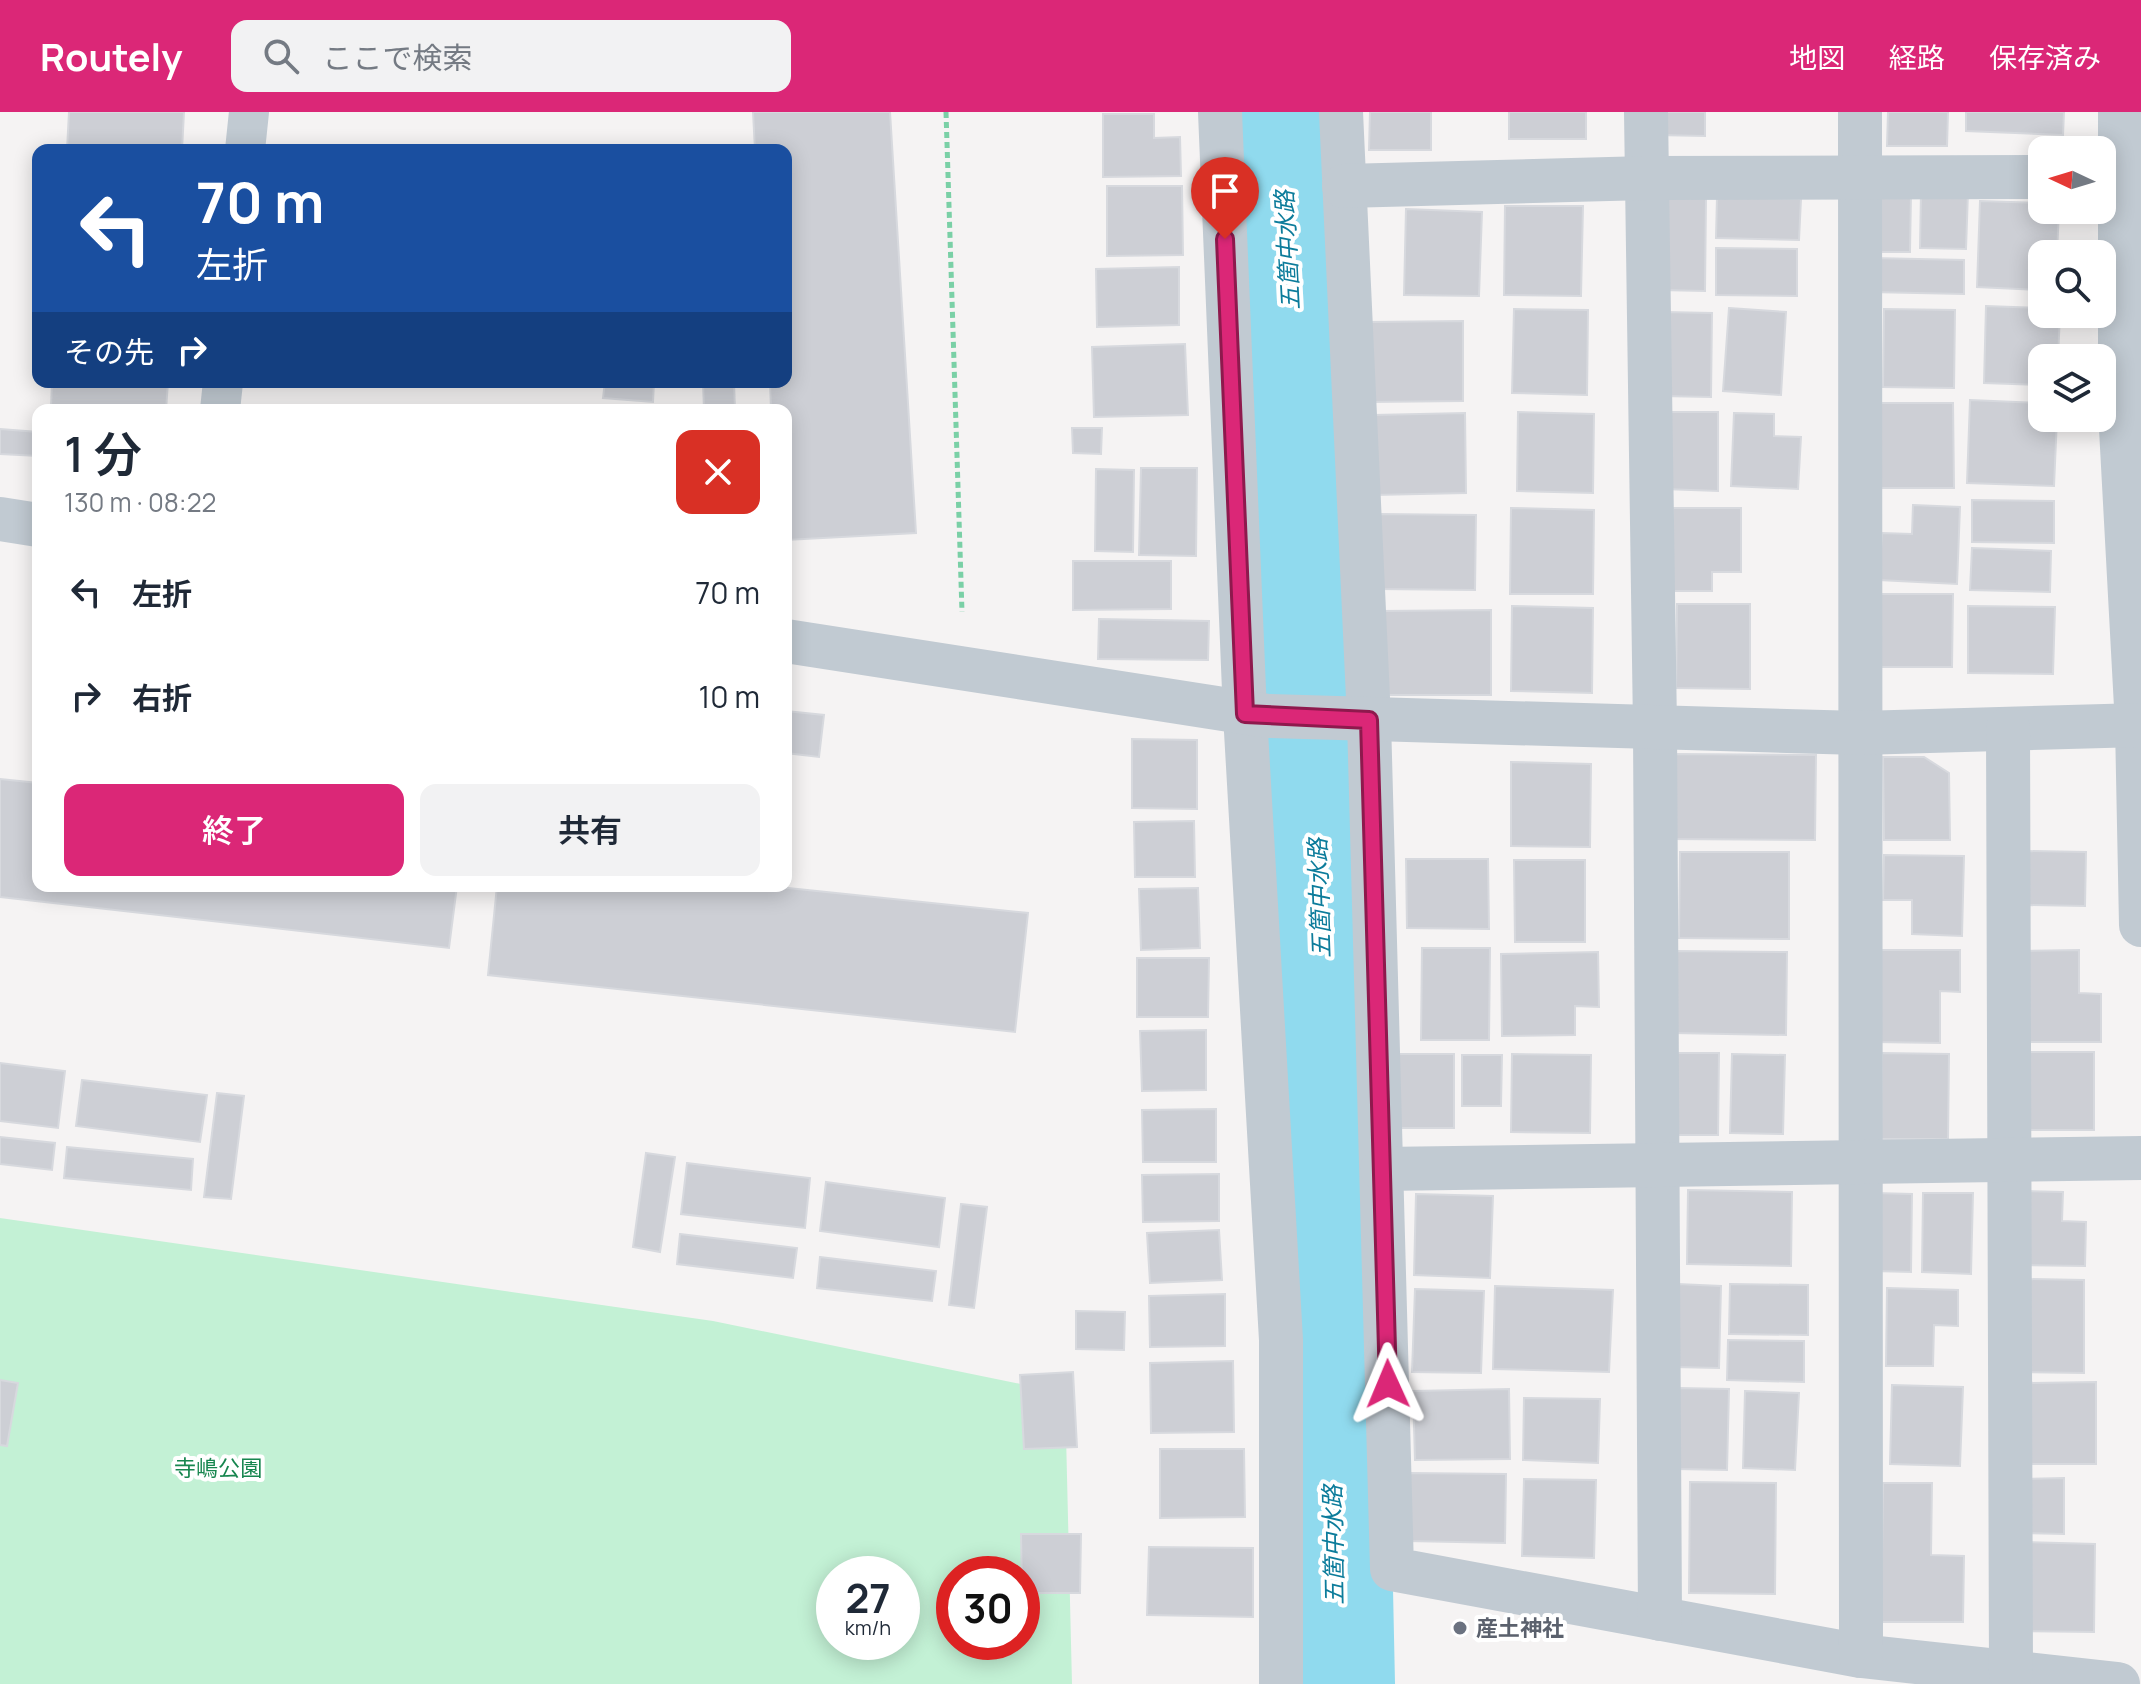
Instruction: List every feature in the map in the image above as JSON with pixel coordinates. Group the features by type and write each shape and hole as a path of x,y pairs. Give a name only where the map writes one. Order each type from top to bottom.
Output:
{"street":[{"path":"1220,112 1256,715 1281,1340 1281,1684"},
{"path":"1341,112 1369,720 1392,1569 1861,1656 1999,1676 2118,1684"},
{"path":"1646,112 1655,728 1660,1619"},
{"path":"1860,112 1861,1656"},
{"path":"2120,112 2120,410 2139,725 2141,925"},
{"path":"1344,186 1647,178 2028,177"},
{"path":"0,519 32,524"},
{"path":"792,642 1256,715 1860,733 2139,725"},
{"path":"1999,1676 2010,1160 2008,729"},
{"path":"1382,1169 1658,1168 2141,1158"}],"lane":[{"path":"246,144 249,112"}],"path":[{"path":"946,112 964,669"}],"green space":[{"name":"寺嶋公園","path":"0,1218 713,1321 1065,1393 1072,1684 0,1684"}],"building":[{"path":"69,112 184,112 182,144 67,144"},
{"path":"753,112 890,112 916,533 792,540 792,404 771,404 770,388 792,388 792,144 755,144"},
{"path":"1370,112 1431,112 1431,150 1369,150"},
{"path":"1509,112 1586,112 1586,139 1509,139"},
{"path":"1656,112 1705,112 1705,136 1656,135"},
{"path":"1888,112 1948,112 1947,146 1887,146"},
{"path":"1966,112 2064,112 2063,135 1966,131"},
{"path":"1103,114 1154,114 1154,138 1180,137 1181,176 1103,177"},
{"path":"1107,186 1182,186 1183,255 1107,256"},
{"path":"1921,192 1968,192 1966,249 1920,248"},
{"path":"1874,193 1911,193 1910,252 1873,252"},
{"path":"1661,196 1706,197 1705,291 1660,290"},
{"path":"1717,197 1801,199 1799,240 1716,238"},
{"path":"1980,201 2028,203 2028,224 2058,224 2058,240 2028,240 2028,289 1977,287"},
{"path":"1505,206 1583,206 1581,296 1504,295"},
{"path":"1406,209 1482,212 1479,296 1404,295"},
{"path":"1716,248 1797,249 1797,296 1716,295"},
{"path":"1872,258 1964,260 1964,294 1870,292"},
{"path":"1179,267 1179,325 1097,327 1096,269"},
{"path":"1986,306 2028,308 2028,328 2059,328 2059,344 2028,344 2028,385 1984,383"},
{"path":"1729,308 1786,312 1781,395 1723,391"},
{"path":"1514,309 1588,310 1587,395 1512,393"},
{"path":"1884,309 1955,310 1954,388 1883,387"},
{"path":"1664,312 1712,313 1711,397 1662,396"},
{"path":"1463,321 1463,401 1370,402 1370,322"},
{"path":"1185,344 1188,415 1094,417 1092,347"},
{"path":"52,388 168,388 166,404 51,404"},
{"path":"604,388 654,388 653,402 603,398"},
{"path":"703,388 734,388 735,404 704,404"},
{"path":"1970,400 2028,402 2028,432 2056,432 2054,486 1967,483"},
{"path":"1877,403 1953,403 1954,488 1876,488"},
{"path":"1518,412 1594,414 1593,493 1517,491"},
{"path":"1665,412 1718,412 1718,491 1664,489"},
{"path":"1465,413 1466,493 1374,495 1374,415"},
{"path":"1734,413 1774,414 1774,436 1801,437 1798,489 1731,486"},
{"path":"1072,428 1102,428 1101,454 1073,453"},
{"path":"0,429 32,432 32,456 0,454"},
{"path":"1141,468 1197,468 1196,556 1139,555"},
{"path":"1096,469 1134,470 1133,552 1095,551"},
{"path":"1972,500 2054,501 2054,543 1972,542"},
{"path":"1913,505 1960,507 1957,584 1879,580 1882,533 1912,534"},
{"path":"1511,508 1594,510 1593,594 1510,594"},
{"path":"1673,508 1741,508 1741,572 1712,572 1712,591 1672,591"},
{"path":"1378,514 1476,515 1475,590 1378,589"},
{"path":"1972,548 2051,551 2050,592 1970,590"},
{"path":"1073,561 1171,561 1171,609 1073,610"},
{"path":"1879,594 1953,594 1952,667 1879,667"},
{"path":"1677,604 1750,604 1750,689 1676,688"},
{"path":"1512,606 1593,608 1592,693 1511,691"},
{"path":"1968,606 2055,607 2053,674 1968,673"},
{"path":"1491,610 1491,695 1382,695 1381,611"},
{"path":"1099,619 1209,621 1208,660 1098,659"},
{"path":"792,712 824,715 819,757 792,754"},
{"path":"1132,739 1197,740 1197,809 1132,808"},
{"path":"1672,754 1816,755 1815,840 1670,839"},
{"path":"1883,757 1924,757 1949,773 1950,840 1884,840"},
{"path":"1511,762 1591,764 1590,847 1511,846"},
{"path":"0,779 32,782 32,892 456,892 449,948 0,897"},
{"path":"1194,821 1195,877 1135,877 1134,822"},
{"path":"2026,851 2086,852 2085,906 2025,905"},
{"path":"1680,852 1789,852 1789,939 1679,938"},
{"path":"1884,855 1964,856 1962,936 1912,934 1912,900 1883,900"},
{"path":"1406,859 1488,859 1489,929 1407,928"},
{"path":"1514,860 1585,860 1585,942 1515,942"},
{"path":"792,888 1028,913 1015,1032 488,975 496,892 792,892"},
{"path":"1198,888 1200,948 1141,950 1139,889"},
{"path":"1422,948 1490,948 1489,1040 1421,1040"},
{"path":"1877,950 1960,950 1960,992 1940,991 1940,1043 1876,1042"},
{"path":"2079,950 2079,993 2101,994 2101,1042 2021,1042 2021,951"},
{"path":"1675,951 1787,952 1786,1035 1674,1033"},
{"path":"1598,952 1599,1007 1575,1006 1575,1035 1502,1036 1501,954"},
{"path":"1137,958 1209,958 1208,1017 1137,1017"},
{"path":"1206,1030 1206,1090 1142,1091 1140,1031"},
{"path":"2021,1052 2094,1052 2094,1130 2022,1130"},
{"path":"1671,1053 1719,1053 1718,1135 1671,1135"},
{"path":"1882,1053 1949,1054 1948,1139 1881,1139"},
{"path":"1396,1054 1454,1054 1454,1128 1397,1128"},
{"path":"1512,1054 1591,1055 1590,1133 1511,1132"},
{"path":"1732,1054 1785,1055 1783,1134 1730,1133"},
{"path":"1462,1055 1502,1055 1501,1106 1462,1106"},
{"path":"0,1063 65,1071 58,1128 0,1121"},
{"path":"82,1080 207,1095 200,1142 76,1126"},
{"path":"217,1093 244,1096 231,1199 204,1197"},
{"path":"1216,1109 1216,1162 1143,1162 1142,1110"},
{"path":"0,1137 55,1143 52,1170 0,1164"},
{"path":"67,1147 193,1159 191,1190 64,1178"},
{"path":"646,1153 675,1157 660,1252 633,1247"},
{"path":"687,1163 810,1178 805,1228 681,1214"},
{"path":"1219,1174 1219,1221 1143,1222 1142,1175"},
{"path":"826,1182 945,1198 939,1247 820,1231"},
{"path":"1688,1190 1792,1192 1791,1266 1687,1264"},
{"path":"2021,1191 2063,1192 2062,1221 2086,1222 2085,1266 2020,1265"},
{"path":"1874,1193 1912,1194 1911,1272 1874,1271"},
{"path":"1923,1193 1973,1193 1971,1274 1922,1272"},
{"path":"1416,1194 1493,1196 1490,1278 1414,1275"},
{"path":"961,1204 987,1207 974,1308 949,1305"},
{"path":"1219,1230 1222,1280 1150,1283 1147,1233"},
{"path":"680,1234 797,1248 793,1278 677,1264"},
{"path":"820,1257 936,1271 932,1301 817,1288"},
{"path":"2025,1279 2084,1280 2084,1373 2024,1372"},
{"path":"1677,1284 1721,1286 1719,1368 1674,1367"},
{"path":"1730,1284 1808,1285 1808,1335 1729,1334"},
{"path":"1495,1286 1613,1290 1609,1372 1493,1369"},
{"path":"1887,1288 1958,1290 1958,1326 1934,1325 1933,1366 1886,1366"},
{"path":"1415,1289 1484,1291 1481,1373 1412,1372"},
{"path":"1225,1294 1225,1346 1150,1347 1149,1296"},
{"path":"1076,1311 1125,1312 1124,1350 1076,1349"},
{"path":"1728,1340 1804,1341 1804,1382 1727,1380"},
{"path":"1233,1361 1234,1432 1151,1433 1150,1363"},
{"path":"1073,1372 1077,1447 1024,1449 1020,1375"},
{"path":"0,1380 18,1383 7,1446 0,1445"},
{"path":"2096,1382 2096,1464 2025,1464 2025,1383"},
{"path":"1892,1385 1963,1387 1960,1466 1890,1464"},
{"path":"1678,1388 1729,1389 1727,1470 1677,1469"},
{"path":"1509,1389 1510,1459 1415,1460 1413,1391"},
{"path":"1745,1391 1799,1393 1795,1470 1743,1468"},
{"path":"1524,1398 1600,1399 1598,1463 1523,1460"},
{"path":"1160,1449 1244,1449 1245,1517 1160,1518"},
{"path":"1409,1473 1506,1474 1505,1543 1408,1541"},
{"path":"2064,1478 2064,1534 2025,1533 2024,1479"},
{"path":"1524,1479 1596,1480 1594,1558 1522,1556"},
{"path":"1690,1482 1776,1483 1775,1594 1689,1593"},
{"path":"1883,1483 1932,1483 1931,1555 1964,1556 1963,1622 1881,1622"},
{"path":"1021,1534 1081,1534 1080,1593 1040,1593 1040,1556 1021,1556"},
{"path":"2025,1542 2095,1544 2094,1632 2023,1631"},
{"path":"1149,1547 1253,1548 1253,1617 1147,1615"}],"waterway":[{"name":"五箇中水路","path":"1281,112 1320,884 1337,1684"}],"place":[{"name":"産土神社","path":"1460,1628"}],"route":[{"path":"1225,239 1245,714 1369,720 1388,1384"}]}
